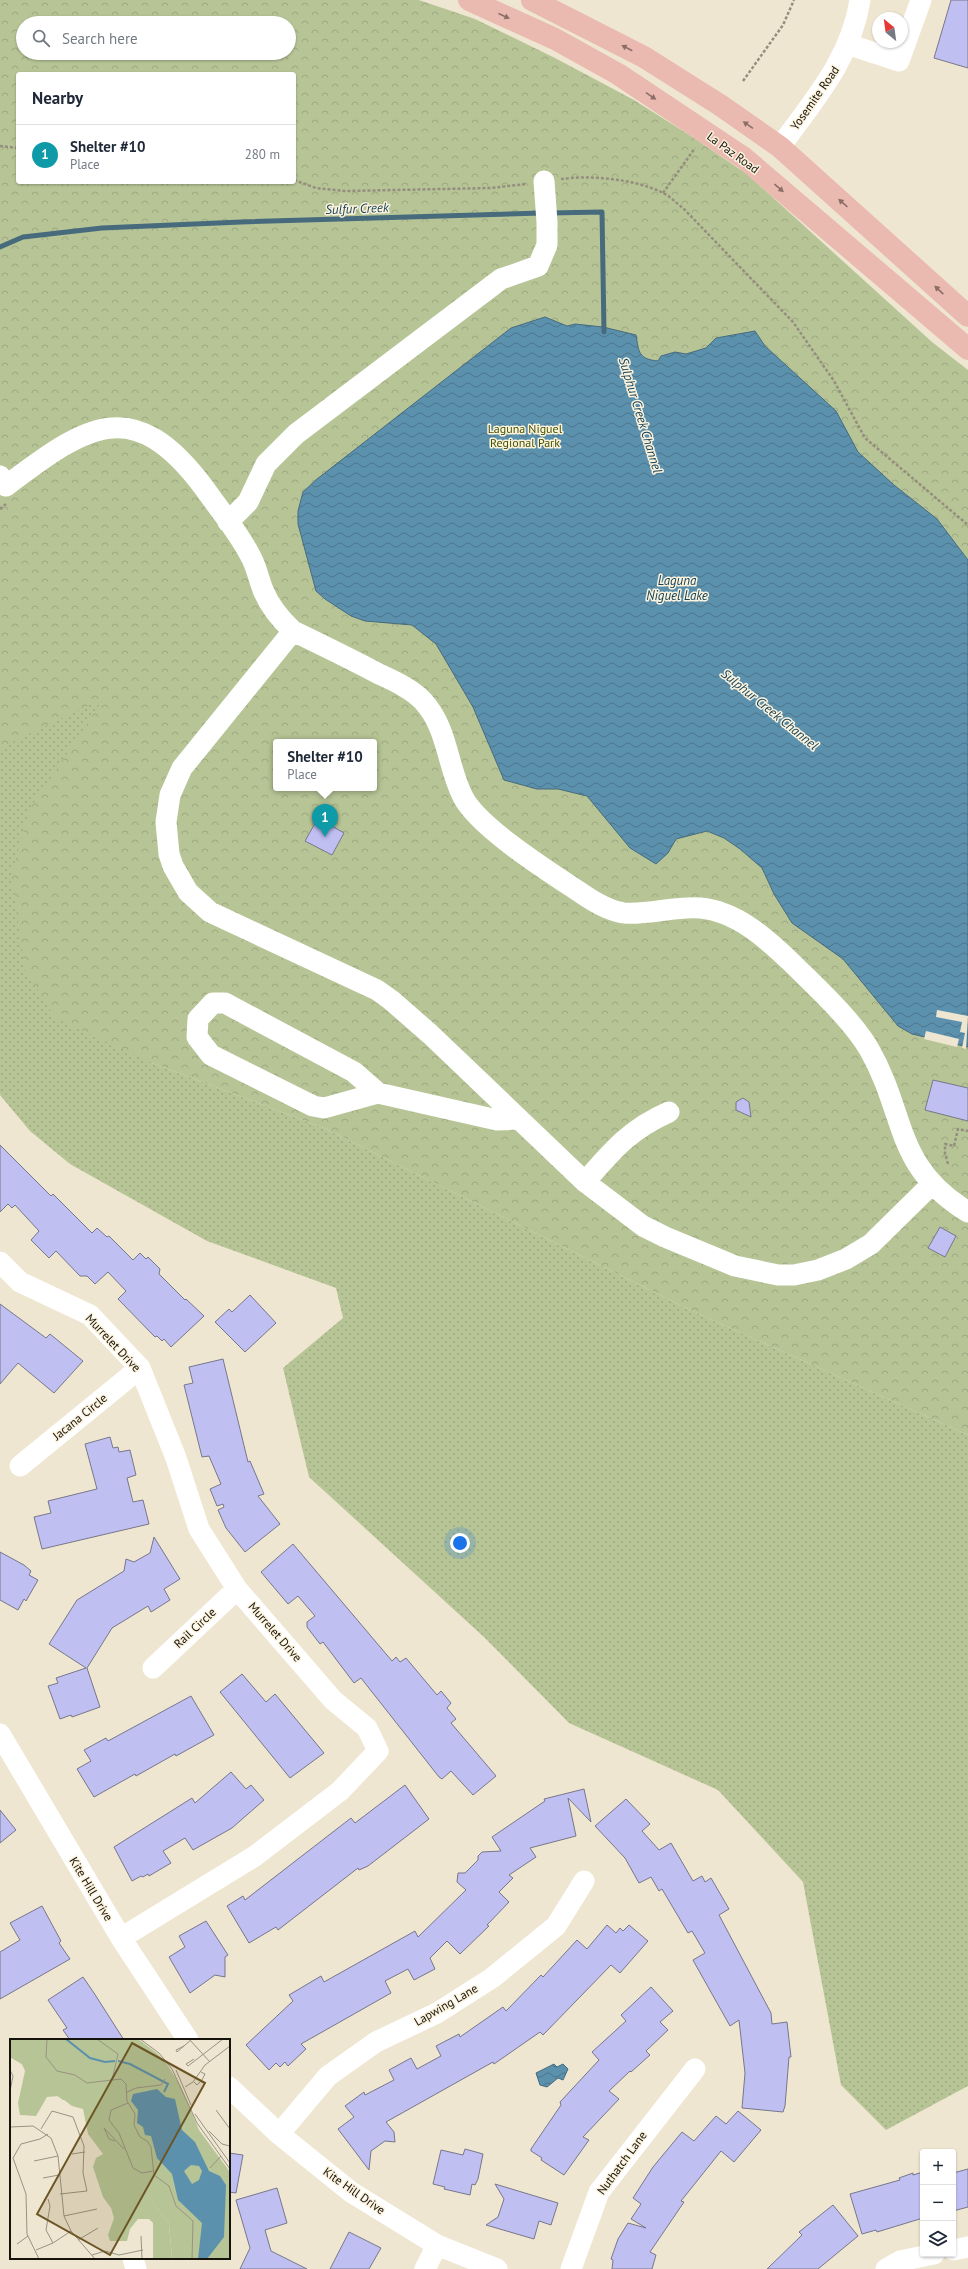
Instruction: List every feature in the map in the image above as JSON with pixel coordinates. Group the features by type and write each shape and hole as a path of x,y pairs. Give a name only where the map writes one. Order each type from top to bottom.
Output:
{"main road":[{"name":"La Paz Road","path":"469,0 555,39 618,74 744,158 968,349"},
{"path":"532,0 644,57 720,105 780,147 968,316"},
{"path":"618,74 641,71 758,148 780,147"},
{"path":"780,147 782,159 786,169 872,252 876,271"}],"street":[{"name":"Yosemite Road","path":"780,147 830,79 844,55 860,0"},
{"path":"847,44 899,61 921,0"},
{"path":"228,522 248,502 266,464 296,434 501,279 538,266 547,245 547,212 544,181"},
{"path":"4,489 53,450 80,436 106,428 131,428 155,439 175,453 194,475 253,560 264,592 278,617 294,631 398,684 421,698 429,708 440,728 460,790 470,807 487,825 511,844 582,894 605,907 625,913 687,908 714,911 738,920 781,953 850,1024 868,1047 886,1085 910,1154 923,1174 932,1184 968,1212"},
{"path":"294,631 186,764 174,783 167,808 166,822 169,854 175,870 188,892 210,912 376,990 391,1000 430,1034 585,1182 643,1226 696,1252 735,1266 762,1273 794,1275 828,1267 860,1252 881,1235 932,1184"},
{"path":"378,1093 354,1072 225,1004 213,1003 198,1019 197,1037 211,1055 313,1106 324,1108 378,1093 497,1120 518,1119"},
{"path":"585,1182 621,1142 646,1122 669,1112"},
{"name":"Murrelet Drive","path":"0,1262 20,1282 90,1315 140,1368 176,1458 199,1529 237,1589 333,1700 367,1728 378,1751 340,1791 255,1856 121,1938"},
{"name":"Jacana Circle","path":"20,1466 140,1368"},
{"name":"Rail Circle","path":"153,1668 237,1589"},
{"name":"Kite Hill Drive","path":"2,1743 121,1938 187,2039"},
{"name":"Lapwing Lane","path":"279,2134 328,2076 376,2042 437,2013 492,1978 556,1926 584,1881"},
{"name":"Nuthatch Lane","path":"571,2269 599,2192 695,2069"},
{"name":"Kite Hill Drive","path":"230,2087 279,2134 351,2192 437,2245 497,2269"},
{"path":"425,2269 437,2245"},
{"path":"956,2249 968,2247"},
{"path":"886,2269 900,2261 920,2257"},
{"path":"133,2259 136,2269"}],"path":[{"path":"743,81 783,25 794,0"},
{"path":"0,146 16,148"},
{"path":"663,193 695,148"},
{"path":"296,181 316,188 354,191 491,188 574,177 630,182 663,193 683,208 793,322 834,380 865,438 968,525"},
{"path":"0,509 4,489"},
{"path":"948,1164 945,1154 945,1144 954,1146 958,1129 968,1131"}],"green space":[{"name":"Laguna Niguel Regional Park","path":"0,0 419,0 475,19 555,58 634,100 747,174 932,342 968,370 968,1435 686,1308 324,1128 152,1063 55,1018 25,969 11,875 30,809 104,698 0,748"},
{"path":"100,484 152,1063 324,1128 686,1308 968,1435 968,2086 886,2130 841,2085 803,1882 718,1790 569,1723 485,1638 309,1477 283,1368 343,1318 336,1288 207,1241 70,1164 30,1131 0,1095 0,529"}],"water":[{"name":"Laguna Niguel Lake","path":"545,317 567,326 575,324 603,327 636,335 641,354 651,360 658,361 661,356 675,352 686,354 706,348 716,338 755,331 765,346 836,411 858,452 894,485 937,519 968,560 968,1047 912,1034 898,1026 843,959 792,923 774,894 762,868 740,849 724,838 707,831 676,839 668,853 656,864 630,848 587,796 558,789 537,789 504,780 473,707 436,644 412,625 365,621 351,616 325,599 316,591 298,524 298,511 303,492 317,479 511,328"},
{"path":"554,2064 557,2067 563,2064 568,2069 563,2080 558,2078 547,2087 540,2085 536,2073"}],"pier":[{"path":"937,1010 968,1016 966,1049 962,1048 965,1033 960,1032 962,1022 936,1017"},
{"path":"926,1031 959,1039 957,1047 924,1039"}],"building":[{"path":"951,0 968,0 968,68 934,58"},
{"path":"318,818 344,833 332,855 305,841"},
{"path":"933,1080 968,1088 968,1121 925,1110"},
{"path":"743,1098 749,1102 751,1117 736,1110 736,1102"},
{"path":"0,1145 51,1196 53,1194 92,1233 97,1228 107,1237 109,1236 133,1260 140,1253 146,1259 148,1257 160,1269 159,1274 185,1300 186,1299 204,1316 171,1347 164,1339 162,1341 157,1336 155,1337 118,1299 126,1291 108,1272 95,1284 87,1276 80,1276 56,1251 49,1258 31,1240 39,1231 15,1205 12,1208 8,1204 0,1212"},
{"path":"940,1227 956,1236 945,1257 928,1248"},
{"path":"250,1295 276,1323 245,1352 215,1322 229,1309 232,1312"},
{"path":"0,1304 46,1338 50,1334 83,1361 54,1393 18,1363 0,1384"},
{"path":"223,1359 248,1462 250,1461 264,1494 258,1496 280,1524 245,1552 226,1528 218,1510 224,1507 223,1504 217,1506 210,1489 221,1484 209,1456 202,1457 184,1385 193,1383 189,1367"},
{"path":"110,1437 113,1448 118,1447 119,1452 130,1450 136,1475 127,1478 133,1502 143,1500 149,1524 42,1549 34,1517 51,1513 48,1501 97,1489 85,1444"},
{"path":"154,1537 180,1579 164,1589 170,1600 151,1612 148,1606 112,1628 87,1668 100,1707 72,1717 71,1715 60,1719 48,1686 58,1683 56,1678 86,1668 49,1644 77,1600 124,1571 126,1559 134,1562 150,1553"},
{"path":"293,1544 392,1661 396,1657 400,1662 406,1658 437,1695 441,1691 451,1703 447,1708 456,1719 451,1723 496,1776 473,1795 451,1771 442,1779 439,1777 361,1678 354,1683 323,1642 320,1644 307,1627 307,1622 315,1616 298,1596 288,1604 261,1572"},
{"path":"0,1552 24,1565 31,1571 29,1575 38,1580 26,1601 24,1599 18,1610 0,1600"},
{"path":"242,1674 266,1702 275,1694 324,1753 290,1778 220,1692"},
{"path":"191,1696 214,1735 176,1756 175,1754 136,1776 135,1774 94,1797 77,1769 91,1761 84,1750 106,1738 108,1741"},
{"path":"231,1772 246,1789 251,1785 264,1800 232,1828 193,1850 185,1838 163,1851 171,1863 149,1876 148,1874 143,1877 141,1876 132,1881 114,1847 192,1798 195,1803"},
{"path":"405,1785 429,1819 368,1866 359,1870 358,1868 278,1930 276,1927 249,1943 227,1906 243,1896 245,1900 351,1818 355,1823"},
{"path":"584,1789 591,1822 568,1798 576,1836 530,1848 536,1857 509,1875 513,1878 499,1892 509,1902 487,1925 489,1926 460,1954 447,1941 430,1958 435,1969 414,1980 408,1969 385,1981 391,1993 301,2044 306,2049 288,2066 285,2062 280,2067 276,2063 269,2070 246,2045 293,2001 289,1995 321,1976 324,1982 415,1931 418,1937 466,1890 457,1882 458,1873 465,1873 478,1860 478,1856 482,1852 501,1851 492,1837 545,1801 544,1799"},
{"path":"626,1799 650,1824 642,1831 659,1850 671,1843 693,1881 702,1876 705,1882 711,1878 729,1909 719,1915 771,2013 772,2024 787,2022 791,2057 789,2057 785,2106 783,2112 742,2108 745,2073 739,2020 730,2026 694,1962 693,1960 705,1953 692,1931 688,1933 662,1889 659,1891 651,1877 639,1883 625,1858 595,1826"},
{"path":"0,1810 16,1830 0,1843"},
{"path":"42,1906 61,1941 59,1943 70,1959 0,1999 0,1952 20,1940 10,1923"},
{"path":"206,1921 228,1955 225,1957 225,1977 215,1975 190,1993 169,1957 185,1947 179,1936"},
{"path":"607,1925 616,1933 620,1928 623,1931 629,1925 648,1941 620,1973 611,1965 543,2035 540,2032 494,2064 493,2062 386,2122 394,2132 395,2142 385,2141 371,2151 369,2170 338,2129 354,2117 345,2106 364,2092 365,2095 394,2080 389,2070 411,2058 417,2069 441,2056 436,2046 459,2034 460,2037 503,2007 506,2011 541,1975 543,1977 577,1940 587,1949"},
{"path":"83,1977 123,2039 69,2039 63,2030 67,2028 48,2000"},
{"path":"651,1987 673,2011 660,2022 668,2030 646,2051 650,2055 609,2091 619,2099 583,2137 589,2140 564,2175 541,2160 542,2158 531,2151 531,2149 561,2105 560,2102 599,2060 592,2052 626,2021 621,2015"},
{"path":"738,2111 761,2130 734,2162 721,2151 681,2201 684,2202 650,2252 656,2255 652,2269 612,2269 613,2260 611,2259 618,2239 628,2223 646,2228 631,2219 641,2204 633,2198 653,2167 682,2132 694,2141 716,2116 726,2124"},
{"path":"465,2149 483,2154 478,2179 475,2185 472,2184 470,2195 444,2189 445,2187 433,2184 441,2150 463,2155"},
{"path":"230,2153 243,2155 236,2193 230,2192"},
{"path":"968,2169 968,2207 956,2210 956,2185 956,2172"},
{"path":"913,2173 913,2175 920,2173 920,2219 877,2232 876,2230 862,2234 850,2194 900,2180 899,2178"},
{"path":"495,2184 558,2203 551,2225 539,2221 534,2239 486,2225 498,2217 504,2199"},
{"path":"277,2188 287,2223 265,2230 271,2251 307,2269 240,2269 250,2248 236,2200"},
{"path":"833,2205 858,2236 818,2269 767,2269 802,2235 799,2232"},
{"path":"349,2232 381,2248 369,2269 330,2269"}],"waterway":[{"name":"Sulfur Creek","path":"550,213 602,212 604,332"},
{"name":"Sulfur Creek","path":"0,247 23,237 102,228 241,222 542,213"}],"place":[{"name":"Shelter #10","path":"325,837"}],"water label":[{"name":"Sulphur Creek Channel","path":"641,415"},
{"name":"Sulphur Creek Channel","path":"770,709"}]}
